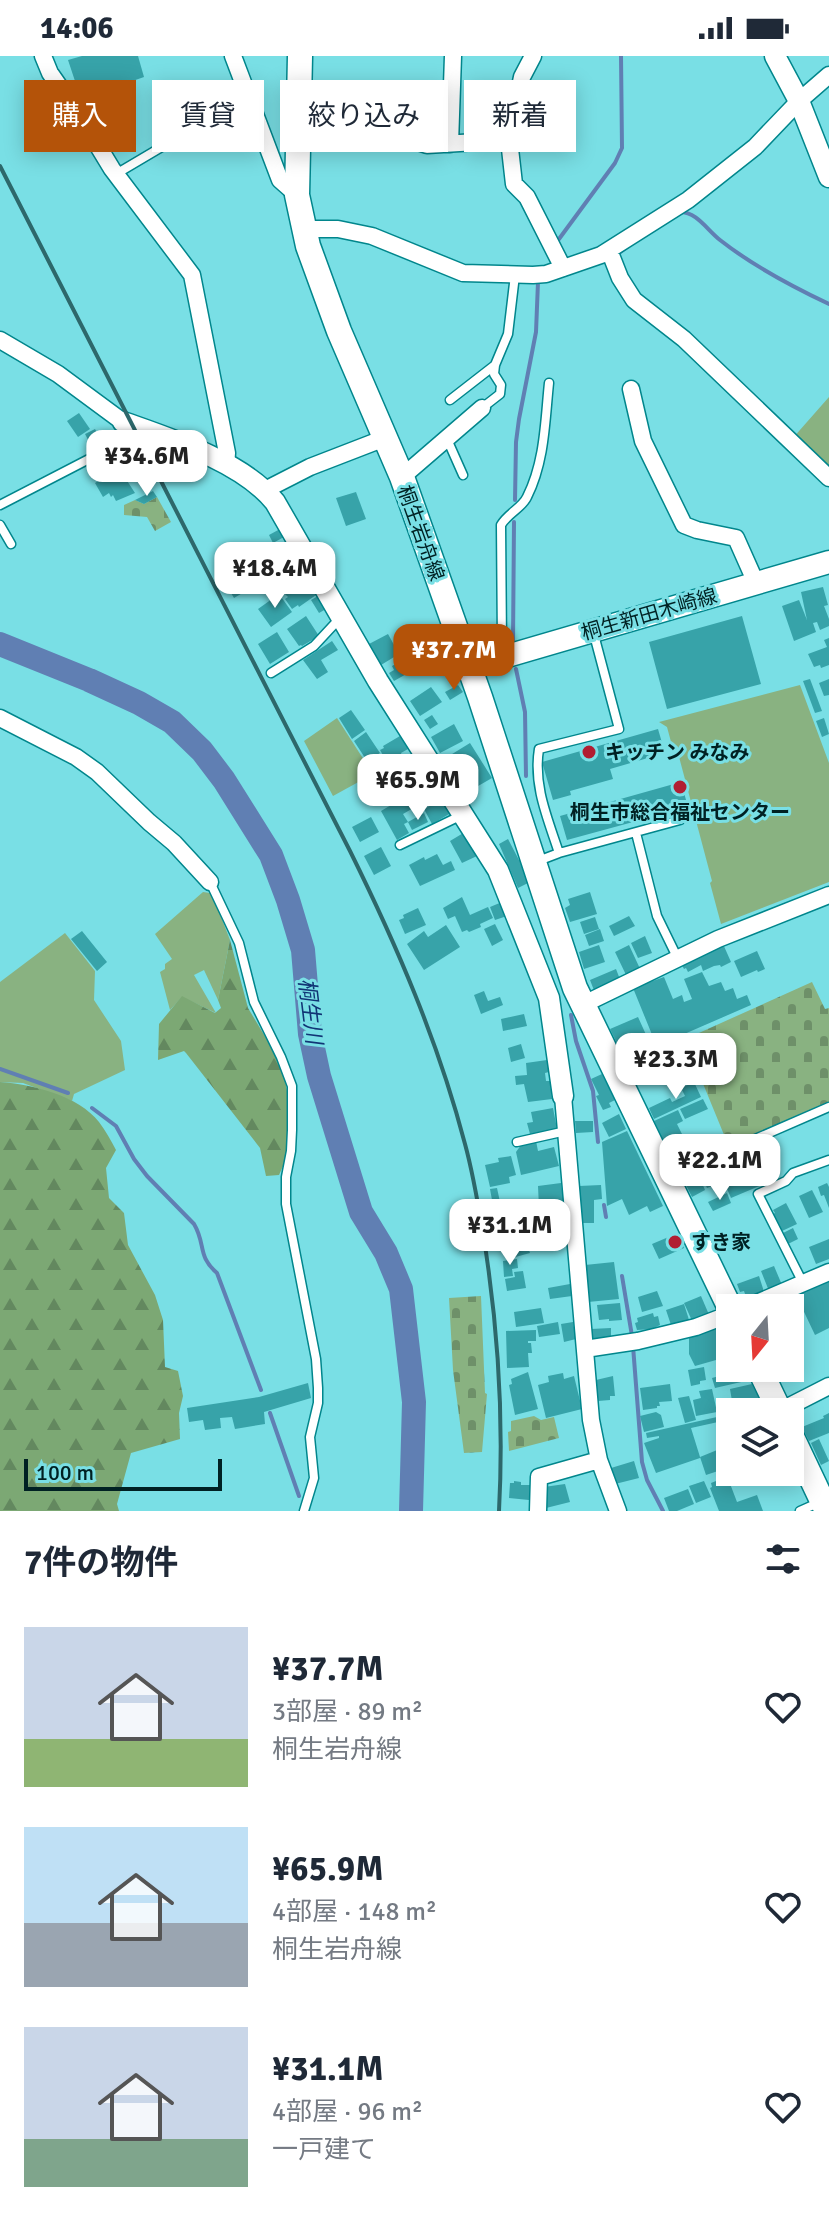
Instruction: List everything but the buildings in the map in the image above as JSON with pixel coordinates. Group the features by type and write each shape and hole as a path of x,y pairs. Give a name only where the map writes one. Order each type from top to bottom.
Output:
{"main road":[{"name":"桐生岩舟線","path":"300,56 300,80"},
{"name":"桐生岩舟線","path":"299,152 297,195 304,229 339,331 402,477 579,996 722,1294"},
{"name":"桐生新田木崎線","path":"470,669 829,562"},
{"path":"804,1467 820,1506"}],"street":[{"path":"43,56 50,73 116,174 192,275 227,453 226,465"},
{"path":"233,56 242,80"},
{"path":"453,56 450,144 464,143"},
{"path":"521,80 533,56"},
{"path":"775,56 799,101 829,177"},
{"path":"304,229 338,229 372,236 463,273 546,274 609,250 688,200 755,147 829,75"},
{"path":"264,138 280,180 297,195"},
{"path":"510,152 514,184 527,197 563,268"},
{"path":"609,250 620,278 634,300 684,339 829,478"},
{"path":"0,340 58,374 123,422 150,430 226,465 265,490 275,502 378,681 498,870 549,998 563,1096 591,1420 599,1460 618,1511"},
{"path":"631,389 643,441 684,525 736,538 756,583"},
{"path":"402,477 482,408"},
{"path":"265,490 310,467 385,438"},
{"path":"0,718 76,757 97,772 192,860 210,882"},
{"path":"549,998 579,996 678,959 718,939 829,895"},
{"path":"525,937 544,938 553,924"},
{"path":"777,1294 829,1272"},
{"path":"585,1349 651,1338 696,1327 716,1318"},
{"path":"804,1399 829,1386"},
{"path":"538,1511 539,1477 599,1460"}],"lane":[{"path":"116,174 153,152"},
{"path":"482,408 500,394 501,385 494,374 495,365 508,334 515,275"},
{"path":"450,400 495,365"},
{"path":"504,657 501,525 524,502 536,476 549,383"},
{"path":"0,505 118,444 123,438 123,422"},
{"path":"447,439 463,475"},
{"path":"0,525 11,544"},
{"path":"271,673 314,646 341,617"},
{"path":"559,853 539,792 539,749 619,729 592,631"},
{"path":"400,845 464,814"},
{"path":"534,863 559,853 680,820"},
{"path":"636,833 657,916 678,959"},
{"path":"210,882 239,943 254,1002 292,1086 286,1204 316,1359 318,1388 318,1403 310,1437 314,1478 304,1511"},
{"path":"666,1177 829,1107"},
{"path":"517,1142 566,1131"},
{"path":"803,1283 758,1194 786,1181 793,1173 829,1160"}],"green space":[{"path":"829,397 829,474 792,439"},
{"path":"157,497 171,522 155,531 147,517 124,515 124,505 135,500 144,504"},
{"path":"800,685 829,763 829,882 721,924 678,753 674,753 667,727 659,722"},
{"path":"337,718 373,774 333,796 304,741"},
{"path":"203,892 213,896 230,940 218,1000 204,970 194,975 216,1013 182,997 170,1010 160,972 172,959 155,934"},
{"path":"65,933 95,971 94,1000 121,1041 125,1070 74,1094 72,1101 23,1083 0,1082 0,982"},
{"path":"230,940 248,1008 284,1074 290,1108 288,1155 279,1175 266,1176 260,1148 184,1051 158,1060 159,1024 182,996 215,1013 221,1008 218,1000"},
{"path":"812,982 825,1009 829,1008 829,1104 729,1147 697,1069 703,1066 690,1037"},
{"path":"0,1082 26,1085 67,1098 90,1113 106,1132 116,1150 106,1168 109,1198 124,1213 128,1245 155,1295 163,1320 165,1367 178,1371 183,1396 179,1413 180,1439 131,1453 117,1504 119,1511 0,1511"},
{"path":"481,1296 487,1394 482,1452 464,1453 453,1370 449,1298"},
{"path":"534,1416 541,1420 554,1417 559,1438 509,1451 511,1421"}],"waterway":[{"path":"559,239 615,163 622,148 621,56"},
{"path":"680,212 697,218 720,240 759,267 829,304"},
{"path":"619,253 627,247"},
{"path":"515,500 516,442 536,332 538,282"},
{"path":"513,642 514,522"},
{"name":"桐生川","path":"0,644 89,680 172,722 202,751 224,780 271,855 303,950 310,1034 319,1076 361,1212 386,1253 401,1289 414,1402 411,1511"},
{"path":"516,669 525,712 526,776"},
{"path":"571,1015 576,1041 593,1091 598,1142"},
{"path":"0,1069 68,1093"},
{"path":"92,1108 116,1126 147,1176 194,1224 204,1255 217,1273 261,1390"},
{"path":"604,1205 606,1217"},
{"path":"622,1276 632,1336"},
{"path":"633,1346 642,1462 647,1480 663,1511"},
{"path":"270,1413 299,1496"}],"railway":[{"path":"0,166 350,851 400,958 429,1031 468,1155 488,1268 500,1406 499,1511"}],"place":[{"name":"キッチン みなみ","path":"589,752"},
{"name":"桐生市総合福祉センター","path":"680,787"},
{"name":"すき家","path":"675,1242"}]}
